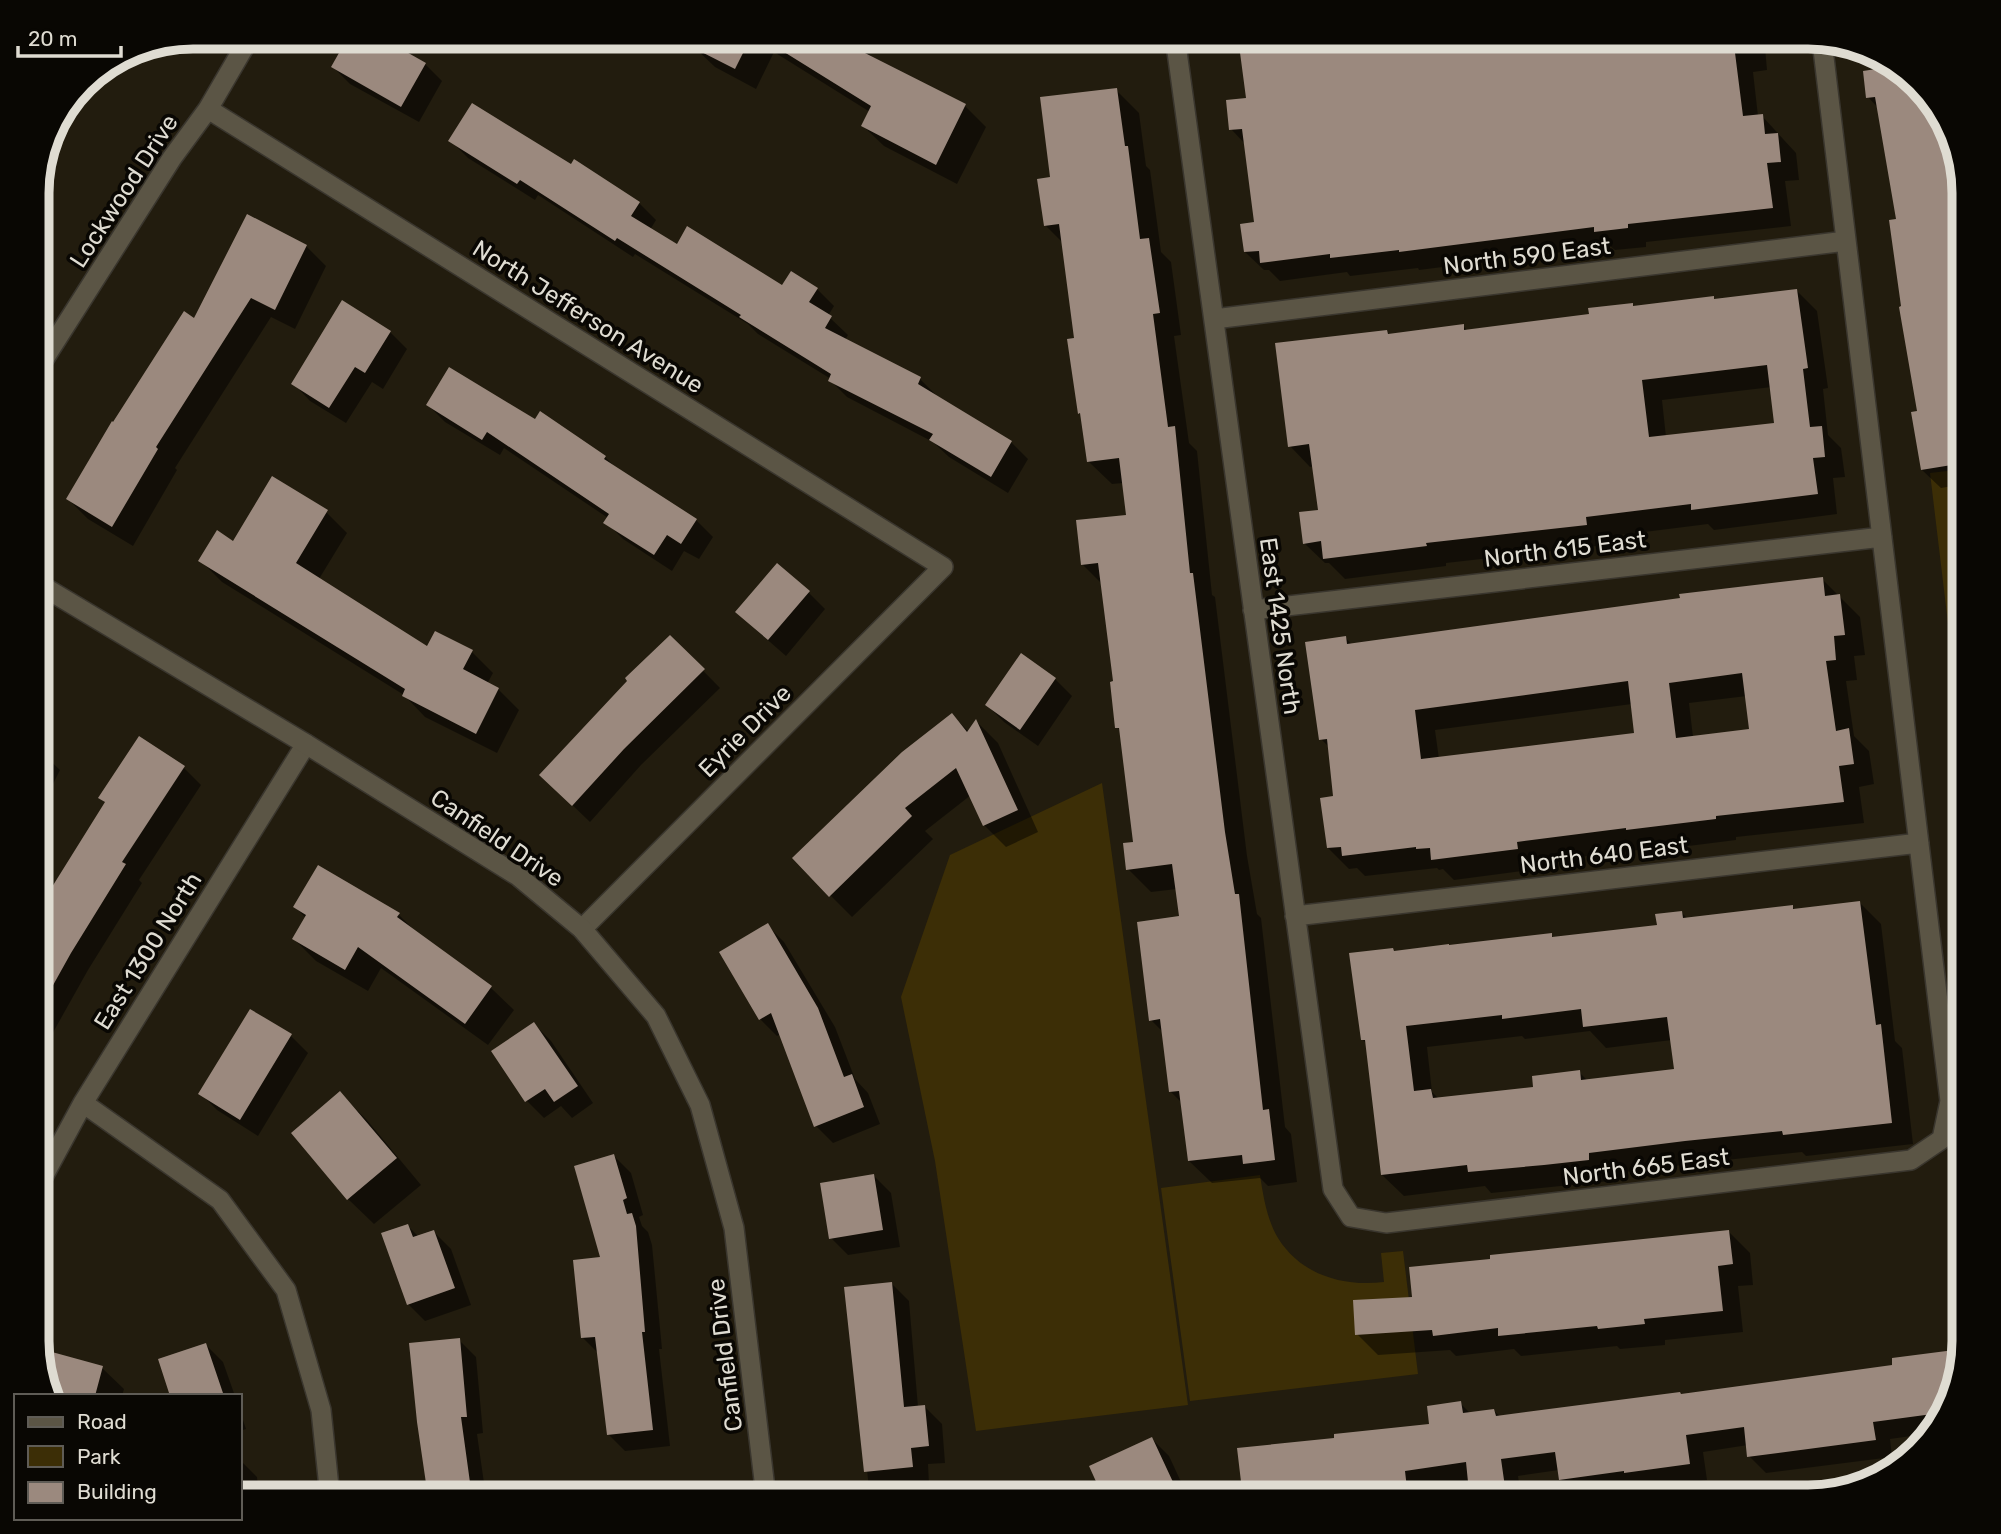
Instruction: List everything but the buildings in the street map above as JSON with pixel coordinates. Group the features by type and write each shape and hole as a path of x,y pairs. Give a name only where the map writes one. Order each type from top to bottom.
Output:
{"street":[{"name":"Lockwood Drive","path":"49,351 172,158 208,109 243,49"},
{"name":"East 1425 North","path":"1177,49 1333,1189 1350,1217"},
{"path":"1823,50 1919,843"},
{"name":"North Jefferson Avenue","path":"208,109 943,567"},
{"name":"North 590 East","path":"1214,319 1846,241"},
{"name":"North 615 East","path":"1254,610 1882,537"},
{"name":"Eyrie Drive","path":"582,929 943,567"},
{"name":"Canfield Drive","path":"49,590 306,744 518,876 582,929 656,1016 700,1105 734,1228 765,1485"},
{"name":"East 1300 North","path":"49,1166 83,1103 306,744"},
{"name":"North 640 East","path":"1295,916 1919,843"},
{"name":"North 665 East","path":"1350,1217 1386,1223 1911,1160 1942,1139 1950,1101 1919,843"},
{"path":"83,1103 220,1200 286,1290 321,1410 329,1485"}],"green space":[{"path":"1952,470 1952,657 1930,473"},
{"path":"1102,783 1188,1405 976,1431 935,1161 901,997 950,855"},
{"path":"1260,1175 1274,1231 1287,1251 1311,1270 1339,1280 1384,1282 1381,1253 1403,1251 1418,1374 1190,1401 1161,1188"}]}
